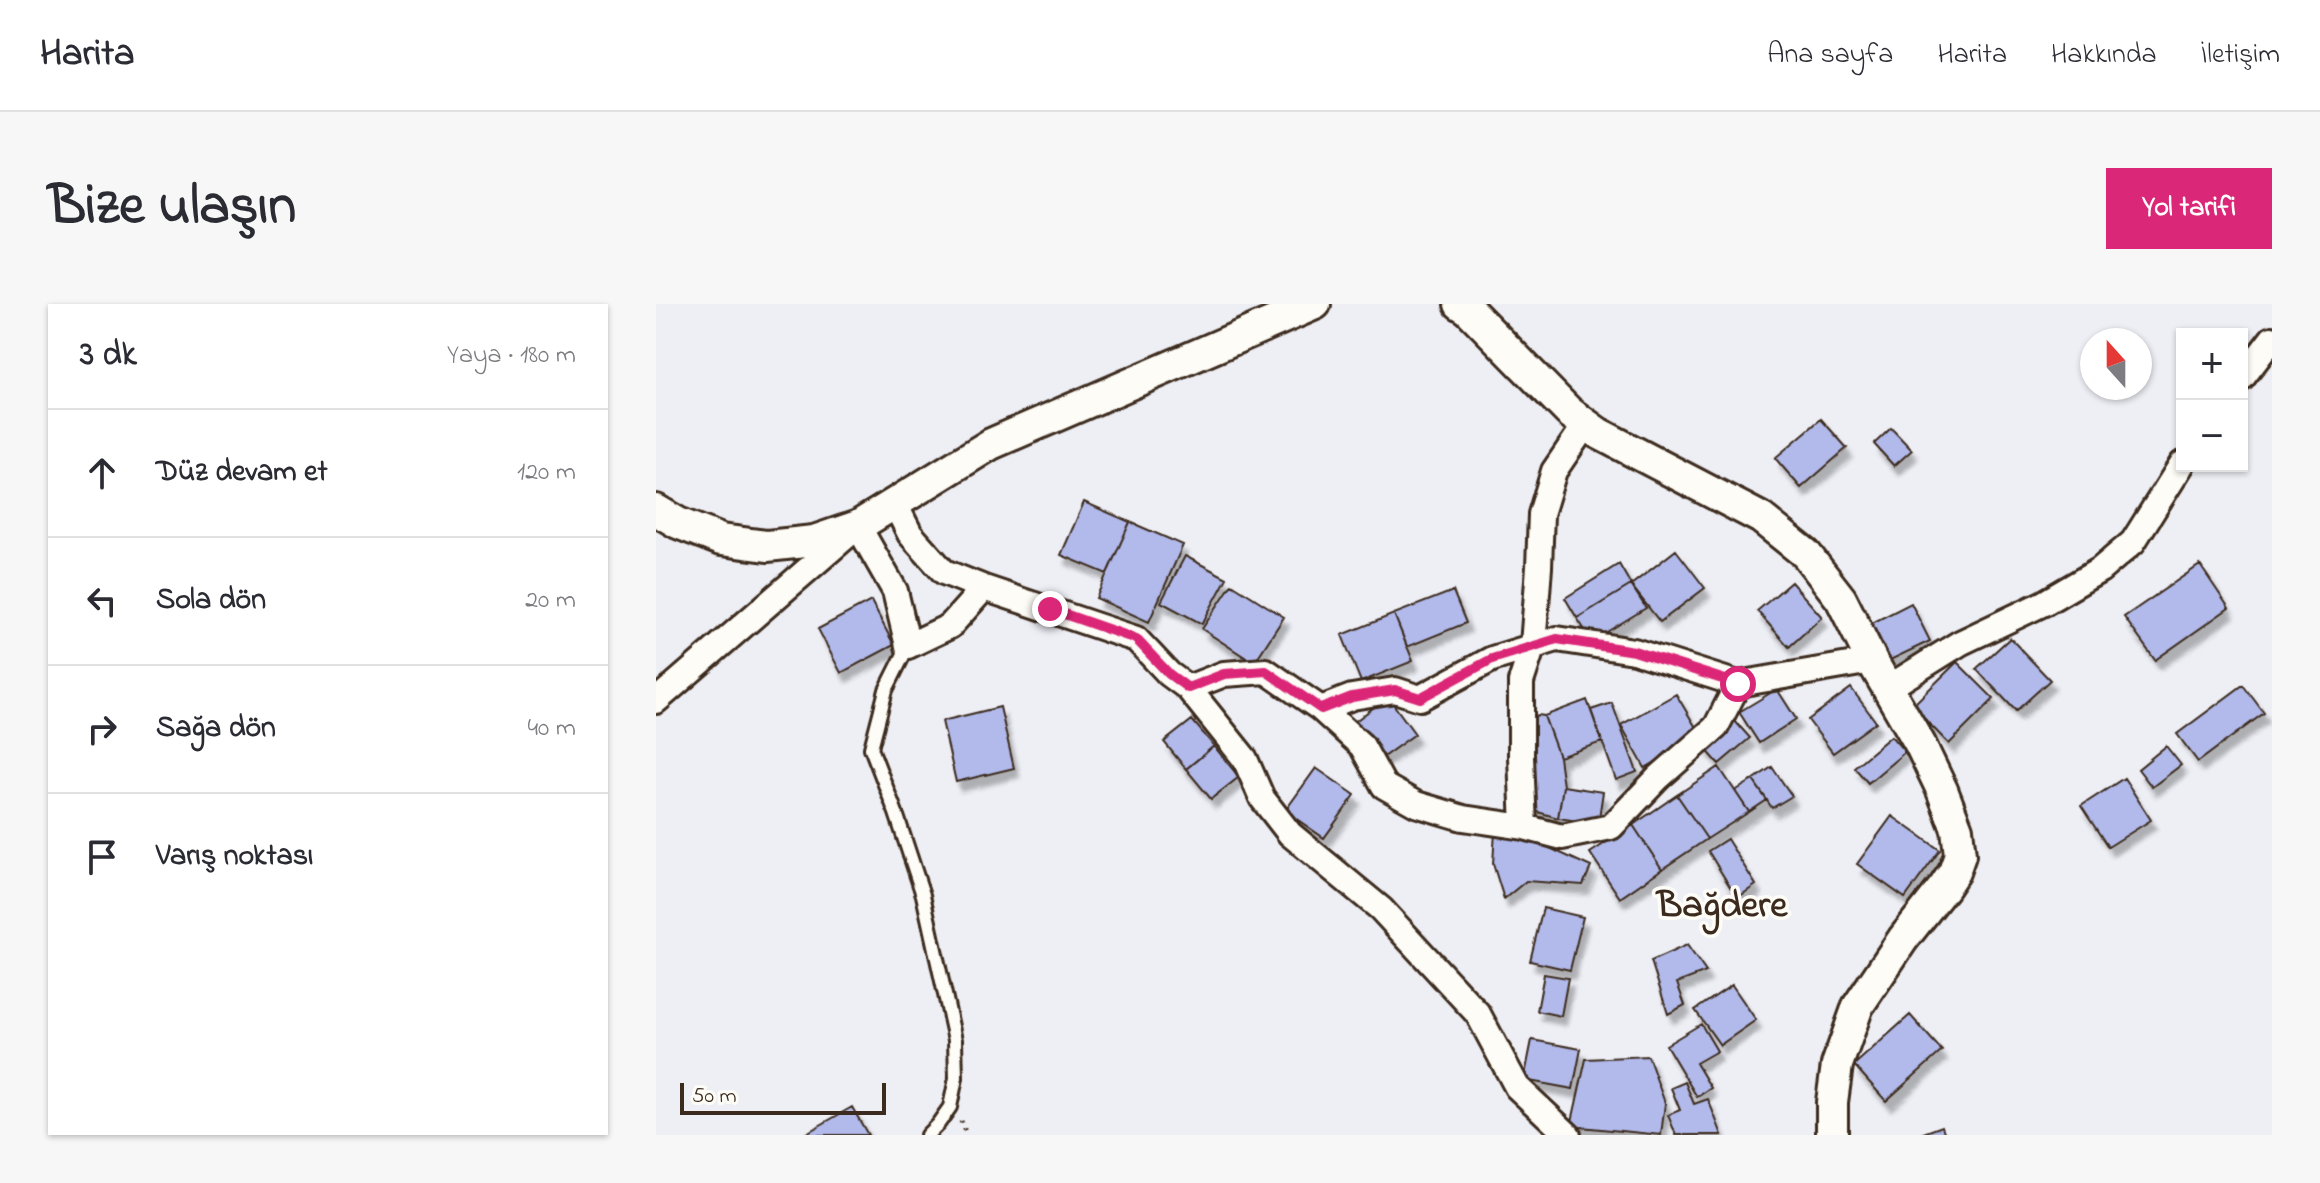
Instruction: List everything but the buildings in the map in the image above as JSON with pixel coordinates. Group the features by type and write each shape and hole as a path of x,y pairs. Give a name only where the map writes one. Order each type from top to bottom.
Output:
{"street":[{"path":"656,701 858,526 991,444 1315,304"},
{"path":"1467,306 1569,412 1626,449 1761,518 1806,554 1841,599 1942,790 1957,829 1960,855 1944,887 1903,939 1858,1006 1837,1065 1832,1135"},
{"path":"2248,370 2272,339"},
{"path":"1524,827 1521,682 1533,645 1541,514 1554,471 1586,424"},
{"path":"1888,688 1960,643 2044,603 2100,570 2133,542 2177,472"},
{"path":"895,504 910,534 944,572 1136,639 1169,674 1188,688 1245,759 1262,798 1290,834 1381,909 1478,1014 1517,1087 1568,1135"},
{"path":"656,510 678,523 721,540 767,546 814,541 858,526"},
{"path":"858,526 895,591 908,646 950,626 984,588"},
{"path":"1321,709 1352,697 1395,690 1420,698 1492,659 1557,639 1634,651 1738,684 1872,661"},
{"path":"1188,688 1224,674 1266,671 1321,709 1362,746 1384,786 1416,804 1463,818 1524,827 1562,837 1611,827 1658,778 1716,727 1738,684"}],"lane":[{"path":"908,646 886,690 871,748 923,895 955,1040 956,1078 950,1107 927,1135"}],"district":[{"name":"Bağdere","path":"1722,903"}],"route":[{"path":"1050,609 1136,639 1169,674 1188,688 1224,674 1266,671 1321,709 1352,697 1395,690 1420,698 1492,659 1557,639 1634,651 1738,684"}]}
